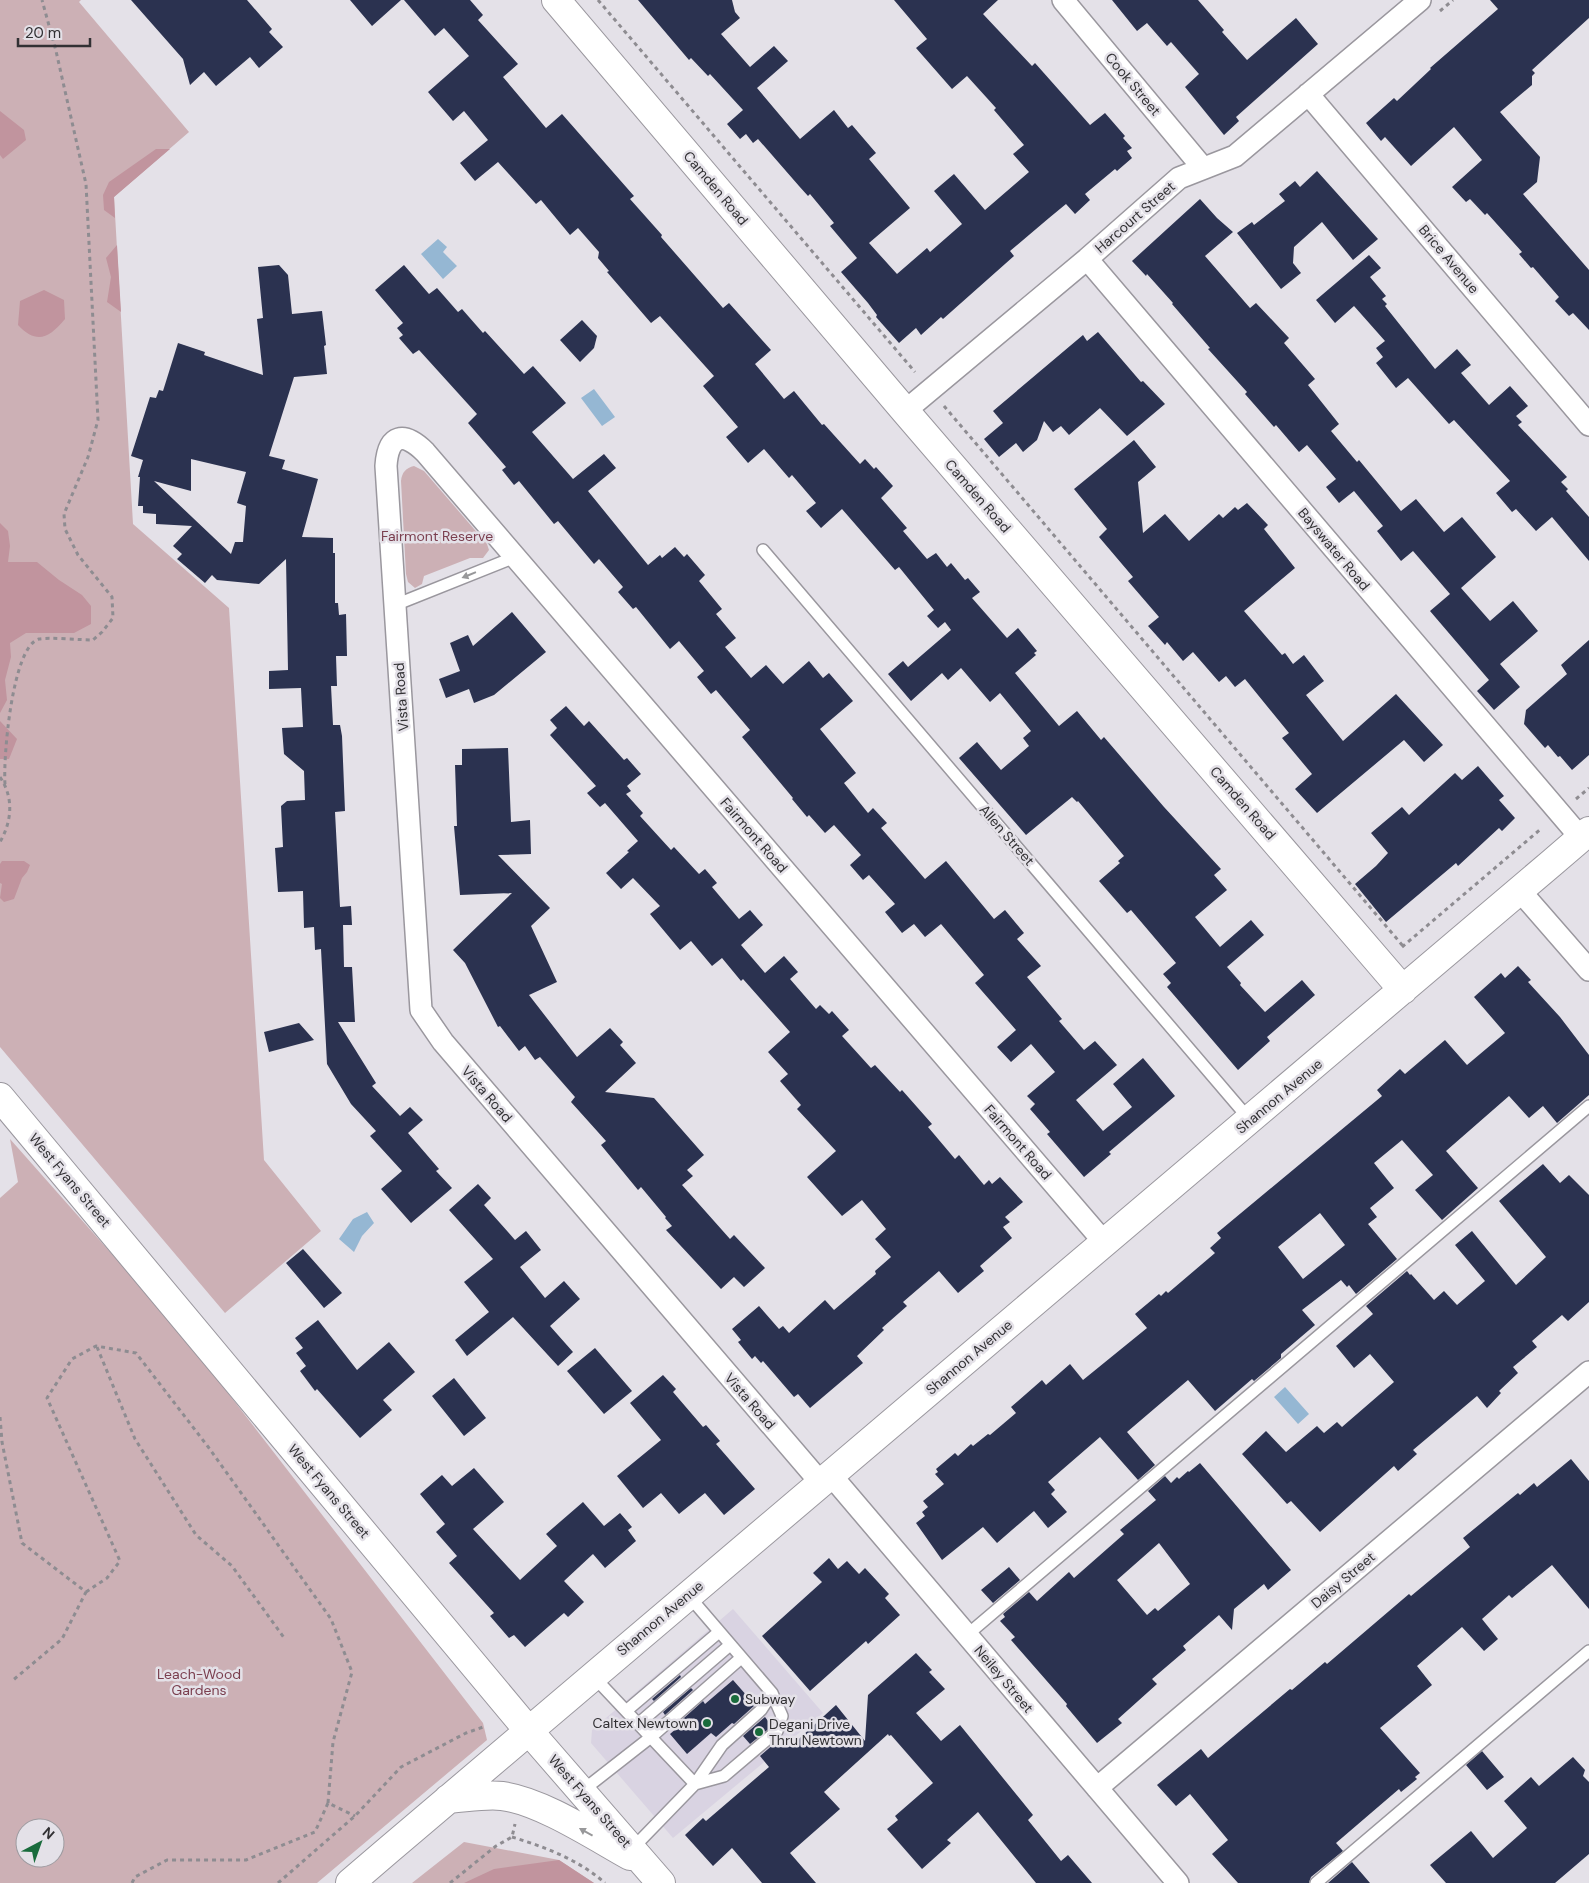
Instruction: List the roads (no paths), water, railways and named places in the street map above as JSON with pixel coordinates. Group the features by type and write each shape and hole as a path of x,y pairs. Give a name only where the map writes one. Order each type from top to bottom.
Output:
{"street":[{"name":"Camden Road","path":"556,0 905,411 1403,990"},
{"name":"Cook Street","path":"1064,0 1203,168"},
{"name":"Harcourt Street","path":"905,411 1087,259 1179,178 1235,156 1420,0"},
{"name":"Brice Avenue","path":"1308,94 1589,425"},
{"name":"Bayswater Road","path":"1087,259 1559,814 1585,835"},
{"name":"Fairmont Road","path":"397,439 406,439 420,447 1104,1242"},
{"name":"Vista Road","path":"397,439 389,450 386,466 421,1010 443,1042 825,1479"},
{"name":"Shannon Avenue","path":"350,1883 1585,835"},
{"path":"1520,891 1589,970"},
{"name":"West Fyans Street","path":"0,1097 528,1730 646,1865"},
{"name":"Daisy Street","path":"1097,1788 1589,1372"},
{"name":"Neiley Street","path":"825,1479 967,1636 1178,1883"},
{"path":"448,1799 500,1795 522,1800 551,1813 646,1865"}],"lane":[{"name":"Allen Street","path":"763,550 1250,1120"},
{"path":"395,605 515,557"},
{"path":"967,1636 1589,1106"},
{"path":"688,1595 772,1693 782,1716 777,1731 724,1776 695,1784"},
{"path":"626,1711 719,1632"},
{"path":"638,1724 730,1645"},
{"path":"1316,1883 1589,1651"},
{"path":"582,1791 651,1737 741,1658"},
{"path":"593,1676 695,1784"},
{"path":"646,1865 695,1784 722,1746 761,1710 772,1693"}],"water":[{"path":"438,239 447,247 443,252 457,266 443,279 421,254"},
{"path":"594,389 615,417 602,426 581,398"},
{"path":"367,1212 374,1223 362,1236 354,1252 339,1239 353,1219"},
{"path":"1285,1387 1309,1414 1298,1424 1274,1397"}],"place":[{"name":"Subway","path":"735,1699"},
{"name":"Caltex Newtown","path":"707,1723"},
{"name":"Degani Drive Thru Newtown","path":"759,1732"}],"park label":[{"name":"Fairmont Reserve","path":"437,536"},
{"name":"Leach-Wood Gardens","path":"199,1682"}]}
